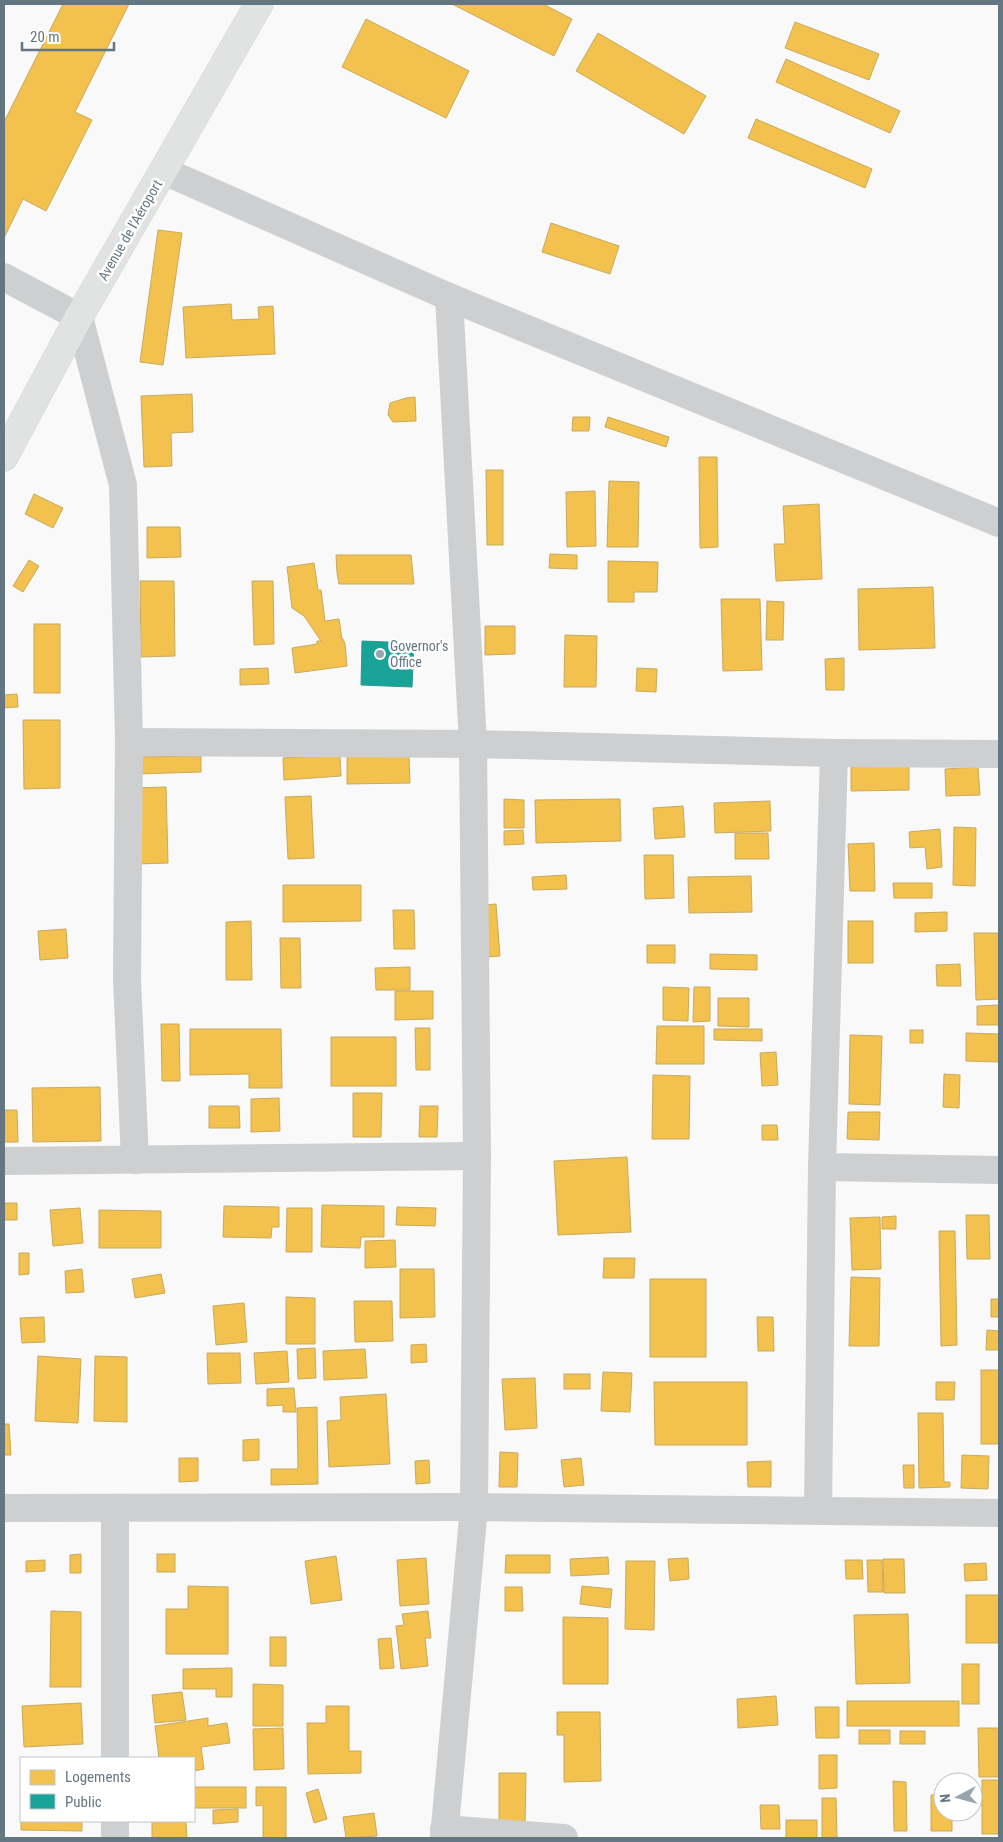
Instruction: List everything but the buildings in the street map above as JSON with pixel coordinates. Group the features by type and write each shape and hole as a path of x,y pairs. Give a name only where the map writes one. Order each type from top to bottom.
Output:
{"main road":[{"name":"Avenue de l'Aéroport","path":"4,457 79,316 259,4"}],"street":[{"path":"164,171 449,297 999,523"},
{"path":"4,277 79,316 123,485 129,742 128,979 135,1160"},
{"path":"449,297 473,744 477,1156 474,1507 444,1834 564,1838"},
{"path":"129,742 473,744 834,753 999,754"},
{"path":"818,1511 822,1167 834,753"},
{"path":"4,1162 477,1156"},
{"path":"822,1167 999,1170"},
{"path":"4,1508 474,1507 999,1514"},
{"path":"115,1508 115,1757"},
{"path":"115,1822 115,1838"}],"place":[{"name":"Governor's Office","path":"380,654"}]}
